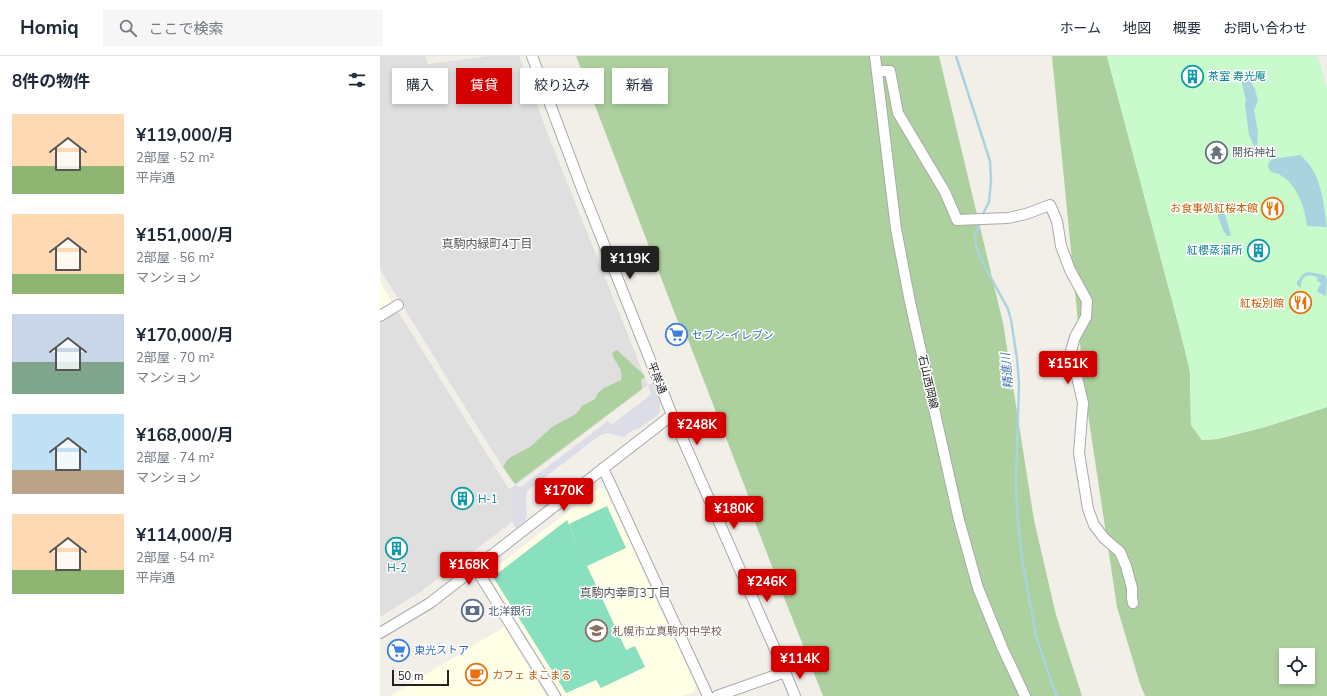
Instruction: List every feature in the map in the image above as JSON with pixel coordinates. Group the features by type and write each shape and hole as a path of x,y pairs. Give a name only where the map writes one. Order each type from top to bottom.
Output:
{"street":[{"name":"平岸通","path":"532,56 580,184 672,415 795,696"},
{"name":"石山西岡線","path":"876,56 896,230 910,302 959,520 978,588 1002,648 1025,696"},
{"path":"877,70 890,71 898,113 945,192 957,220 1008,218 1026,214 1050,205 1057,221 1061,246 1070,270 1087,301 1086,317 1075,337 1071,351 1083,404 1078,453 1088,509 1094,525 1104,538 1120,552 1126,566 1132,588 1133,602"},
{"path":"380,316 398,305"},
{"path":"380,633 430,603 672,415"},
{"path":"603,468 708,696"},
{"path":"475,567 555,696"},
{"path":"717,696 785,672"}],"shaded area":[{"path":"380,56 425,56 428,64 490,56 519,56 523,68 520,68 520,104 537,104 648,385 516,485 511,480 380,269"},
{"path":"380,282 393,303 380,310"},
{"path":"397,310 510,491 514,519 423,590 380,617 380,321"},
{"path":"652,383 660,402 660,410 658,415 640,428 623,437 607,433 599,436 528,490 526,495 527,515 525,521 516,528 512,522 514,519 509,489 516,485 520,487 522,486 608,421 611,425 648,397 651,393 648,385"},
{"name":"札幌市立真駒内中学校","path":"599,488 605,489 696,686 694,692 683,696 563,696 489,576 489,572"},
{"path":"504,627 546,696 390,696"}],"green space":[{"path":"576,56 939,56 1003,323 1034,520 1056,615 1082,696 823,696 748,504 748,495 682,324 678,322 594,104 604,104 604,68 581,68"},
{"path":"1052,56 1107,56 1190,372 1191,425 1202,440 1218,439 1265,427 1327,407 1327,696 1145,696 1117,607 1085,394"},
{"path":"1107,56 1318,56 1327,88 1327,407 1265,427 1217,439 1202,440 1191,425 1190,372"},
{"path":"617,350 644,375 645,377 641,380 642,389 515,484 503,467 507,460 530,447 552,427 576,414 582,406 595,399 598,393 604,388 621,380 622,376 620,369 612,353"},
{"path":"607,506 626,548 587,566 626,650 635,646 645,667 601,688 596,680 566,693 493,577 567,520 585,561 569,524"}],"water":[{"path":"1245,72 1250,73 1258,101 1254,110 1258,132 1257,148 1255,148 1249,135 1245,104 1246,101 1240,75"},
{"path":"1300,155 1313,170 1317,179 1327,227 1307,226 1301,201 1292,185 1279,174 1271,172 1268,167 1269,162 1273,159"},
{"path":"1222,201 1231,236 1227,236 1223,230 1216,211 1213,209"},
{"path":"1309,272 1325,275 1327,279 1326,296 1317,292 1319,286 1321,285 1320,282 1317,281 1318,278 1315,276 1306,276 1302,281 1301,288 1297,285 1297,282 1304,273"}],"waterway":[{"name":"精進川","path":"956,56 990,161 991,181 989,202 982,216"},
{"name":"精進川","path":"980,221 975,237 976,247 1008,309 1011,320 1019,382 1016,482 1017,512 1022,558 1036,636 1057,696"}],"place":[{"name":"茶室 寿光庵","path":"1193,76"},
{"name":"開拓神社","path":"1216,152"},
{"name":"お食事処紅桜本館","path":"1273,208"},
{"name":"紅櫻蒸溜所","path":"1258,250"},
{"name":"紅桜別館","path":"1300,303"},
{"name":"セブン-イレブン","path":"676,335"},
{"name":"H-1","path":"462,499"},
{"name":"H-2","path":"397,548"},
{"name":"北洋銀行","path":"473,611"},
{"name":"札幌市立真駒内中学校","path":"597,631"},
{"name":"東光ストア","path":"399,650"},
{"name":"カフェ まこまる","path":"476,675"}],"district":[{"name":"真駒内緑町4丁目","path":"487,244"},
{"name":"真駒内幸町3丁目","path":"625,593"}]}
